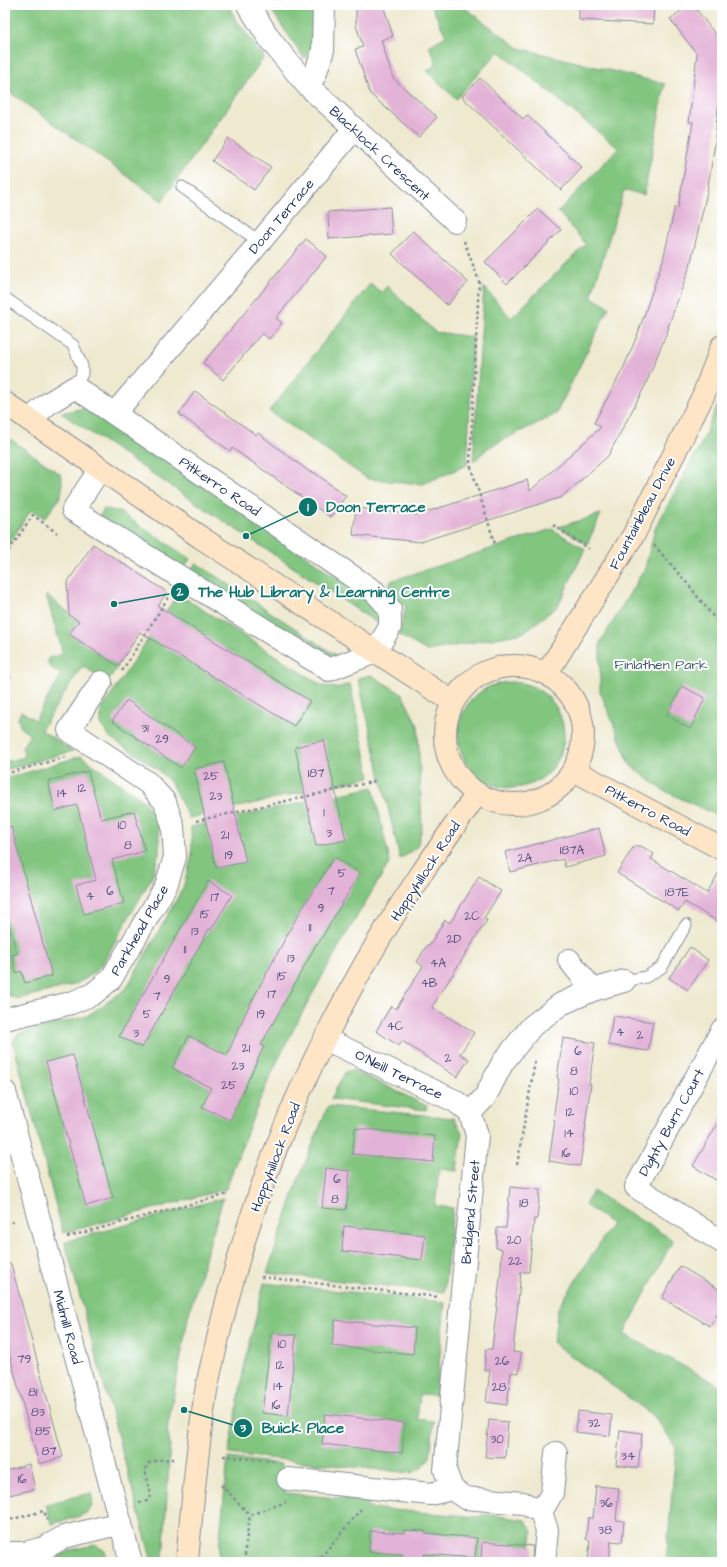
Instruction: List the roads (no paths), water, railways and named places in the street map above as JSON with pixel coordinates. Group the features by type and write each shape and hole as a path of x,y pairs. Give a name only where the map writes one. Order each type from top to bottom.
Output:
{"street":[{"name":"Blacklock Crescent","path":"248,5 271,41 306,84 455,222"},
{"path":"306,84 315,75 323,50 324,5"},
{"name":"Doon Terrace","path":"115,413 354,129"},
{"name":"Fountainbleau Drive","path":"547,673 634,534 703,396 722,346"},
{"path":"29,420 49,403 75,387"},
{"name":"Pitkerro Road","path":"75,387 375,592 390,609 390,627 375,652"},
{"path":"5,403 100,469 375,652 453,702"},
{"path":"100,469 73,510 329,670 375,652"},
{"path":"505,666 527,666 547,673 569,691 582,716 584,744 575,771 556,792 531,803 502,804 477,794 461,780 451,762 445,742 446,722 453,702 466,685 484,672 505,666"},
{"name":"Parkhead Place","path":"5,1019 71,1003 93,994 111,979 166,886 175,857 173,826 165,802 148,783 69,730 101,682"},
{"name":"Pitkerro Road","path":"575,771 722,849"},
{"name":"Happyhillock Road","path":"187,1562 194,1483 206,1390 227,1296 255,1205 284,1128 325,1039 366,961 433,856 477,794"},
{"path":"569,960 592,990"},
{"path":"470,1113 485,1097 503,1062 532,1026 561,1004 592,990 624,981"},
{"name":"Dighty Burn Court","path":"722,1030 636,1187 722,1242"},
{"name":"O'Neill Terrace","path":"325,1039 454,1101 470,1113"},
{"name":"Midmill Road","path":"5,1092 131,1562"},
{"name":"Bridgend Street","path":"452,1489 445,1470 477,1135 470,1113"},
{"path":"541,1512 552,1493 556,1453"},
{"path":"288,1479 430,1494 452,1489 465,1498 523,1503 541,1512 547,1530 544,1562"},
{"path":"5,1553 25,1553 44,1548 64,1537 121,1523"}],"lane":[{"path":"182,187 260,242"},
{"path":"5,298 73,344 82,366 82,374 75,387"},
{"path":"624,981 646,977 662,967 686,925"}],"place":[{"name":"Doon Terrace","path":"246,536"},
{"name":"The Hub Library & Learning Centre","path":"114,604"},
{"name":"Buick Place","path":"184,1410"}],"park label":[{"name":"Finlathen Park","path":"661,664"}]}
